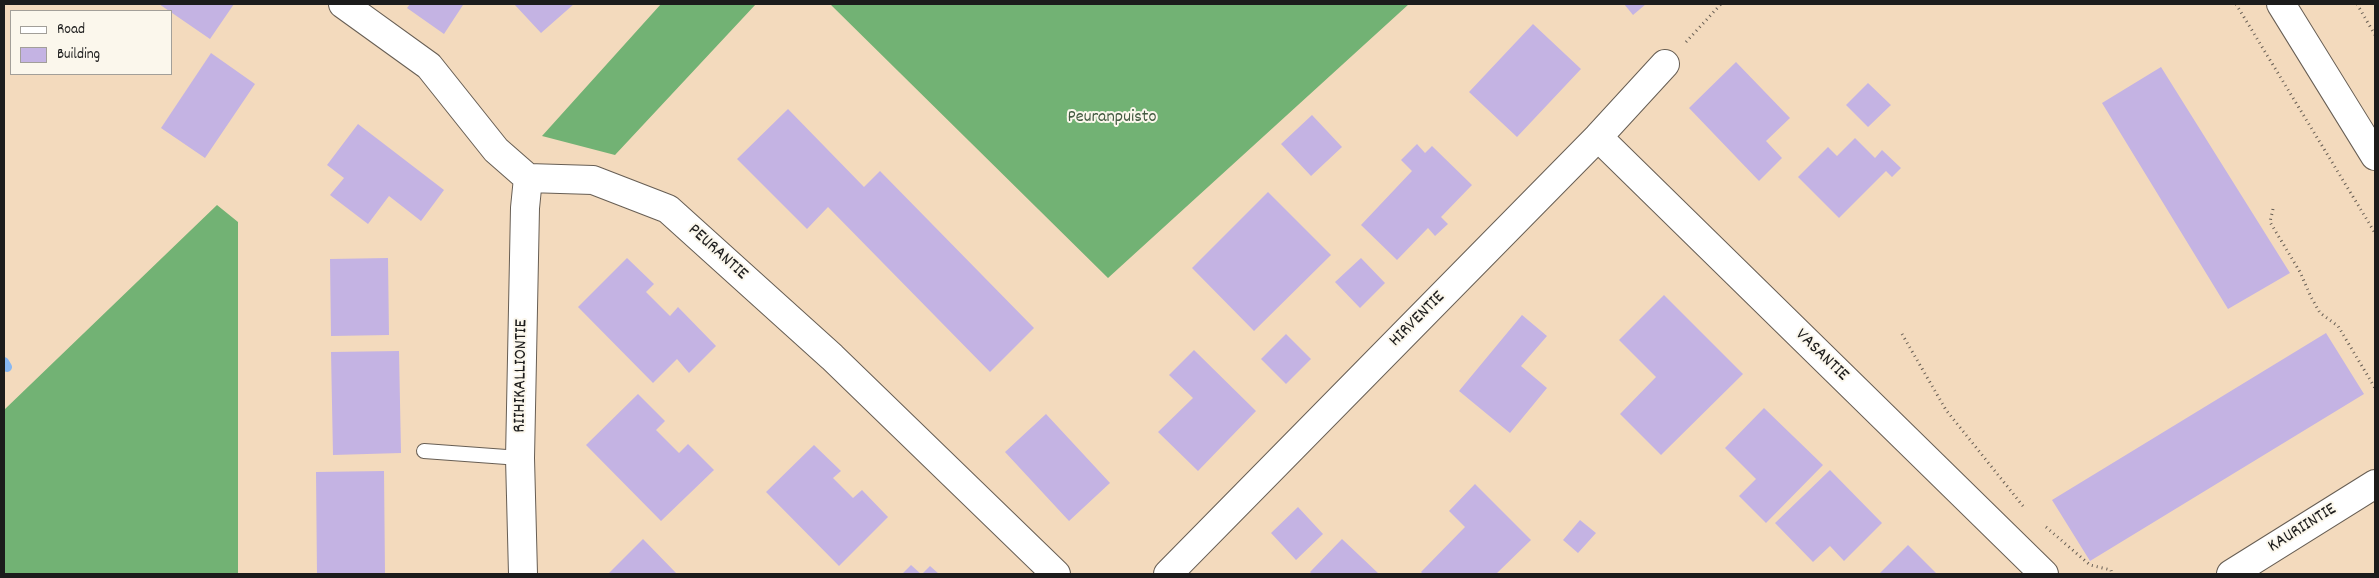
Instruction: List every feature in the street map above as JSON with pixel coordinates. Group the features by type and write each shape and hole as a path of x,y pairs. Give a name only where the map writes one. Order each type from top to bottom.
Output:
{"street":[{"path":"343,4 429,66 496,150 528,178"},
{"path":"2281,4 2375,156"},
{"name":"HIRVENTIE","path":"1168,574 1598,137 1665,64"},
{"name":"VASANTIE","path":"1598,137 2044,574"},
{"name":"RIIHIKALLIONTIE","path":"523,574 520,458 525,208 528,178"},
{"name":"PEURANTIE","path":"528,178 593,180 668,209 832,357 1056,574"},
{"name":"KAURIINTIE","path":"2231,574 2375,484"}],"lane":[{"path":"424,451 520,458"}],"path":[{"path":"1665,64 1721,4"},
{"path":"2236,4 2375,233"},
{"path":"2356,4 2375,33"},
{"path":"2273,209 2270,222 2300,272 2311,298 2320,312 2338,326 2375,388"},
{"path":"1902,334 1946,410 2024,506"},
{"path":"2045,527 2090,566 2111,570 2112,574"}],"green space":[{"path":"661,4 756,4 615,155 542,136"},
{"name":"Peuranpuisto","path":"830,4 1409,4 1108,278"},
{"path":"217,205 238,222 238,574 4,574 4,410"}],"building":[{"path":"159,4 234,4 210,39 172,13 172,10 168,10"},
{"path":"410,4 463,5 444,34 407,8"},
{"path":"514,4 574,4 541,33"},
{"path":"1624,4 1646,4 1633,15"},
{"path":"1533,24 1581,69 1517,137 1469,92"},
{"path":"211,53 255,84 205,158 161,128"},
{"path":"1736,62 1790,118 1766,141 1782,158 1759,181 1689,108"},
{"path":"2161,67 2290,273 2228,309 2102,103"},
{"path":"1868,83 1891,105 1868,127 1846,105"},
{"path":"788,109 864,187 880,171 1034,328 990,372 828,207 807,229 737,159"},
{"path":"1312,115 1342,147 1311,176 1281,144"},
{"path":"358,124 444,190 421,221 389,196 368,224 330,195 344,178 327,165"},
{"path":"1855,138 1875,158 1882,150 1901,168 1892,177 1886,171 1839,218 1798,177 1828,147 1837,156"},
{"path":"1417,144 1425,153 1432,146 1472,185 1441,217 1448,224 1435,236 1428,228 1397,260 1361,225 1412,171 1401,160"},
{"path":"1268,192 1331,255 1254,331 1192,268"},
{"path":"388,258 389,335 331,336 330,259"},
{"path":"627,258 654,284 646,292 670,316 678,307 716,346 689,373 677,359 653,383 578,307"},
{"path":"1361,258 1385,283 1360,308 1335,282"},
{"path":"1664,295 1743,374 1661,455 1620,414 1656,377 1619,340"},
{"path":"1522,315 1547,336 1521,366 1547,388 1510,433 1459,391"},
{"path":"2326,333 2364,394 2090,561 2052,500"},
{"path":"1286,334 1311,359 1286,384 1261,359"},
{"path":"1194,350 1256,411 1198,471 1158,432 1193,398 1169,375"},
{"path":"399,351 401,453 333,455 331,352"},
{"path":"638,394 665,421 656,430 679,453 688,444 714,470 661,521 586,445"},
{"path":"1764,408 1823,465 1766,523 1739,496 1756,479 1725,448"},
{"path":"1046,414 1110,483 1069,521 1005,452"},
{"path":"814,445 841,471 833,478 853,498 862,490 888,517 839,566 766,492"},
{"path":"1830,470 1882,523 1844,561 1830,546 1813,562 1775,523"},
{"path":"384,471 385,574 317,574 316,472"},
{"path":"1475,484 1531,540 1496,574 1423,574 1421,572 1465,527 1449,511"},
{"path":"1298,507 1323,534 1296,560 1271,533"},
{"path":"1580,520 1596,533 1578,553 1563,540"},
{"path":"643,539 677,574 608,574"},
{"path":"1342,539 1379,574 1312,574 1310,572"},
{"path":"1908,545 1937,574 1879,574"},
{"path":"911,565 921,574 902,574"},
{"path":"930,566 939,574 922,574"}],"waterway":[{"path":"4,362 7,367"}]}
